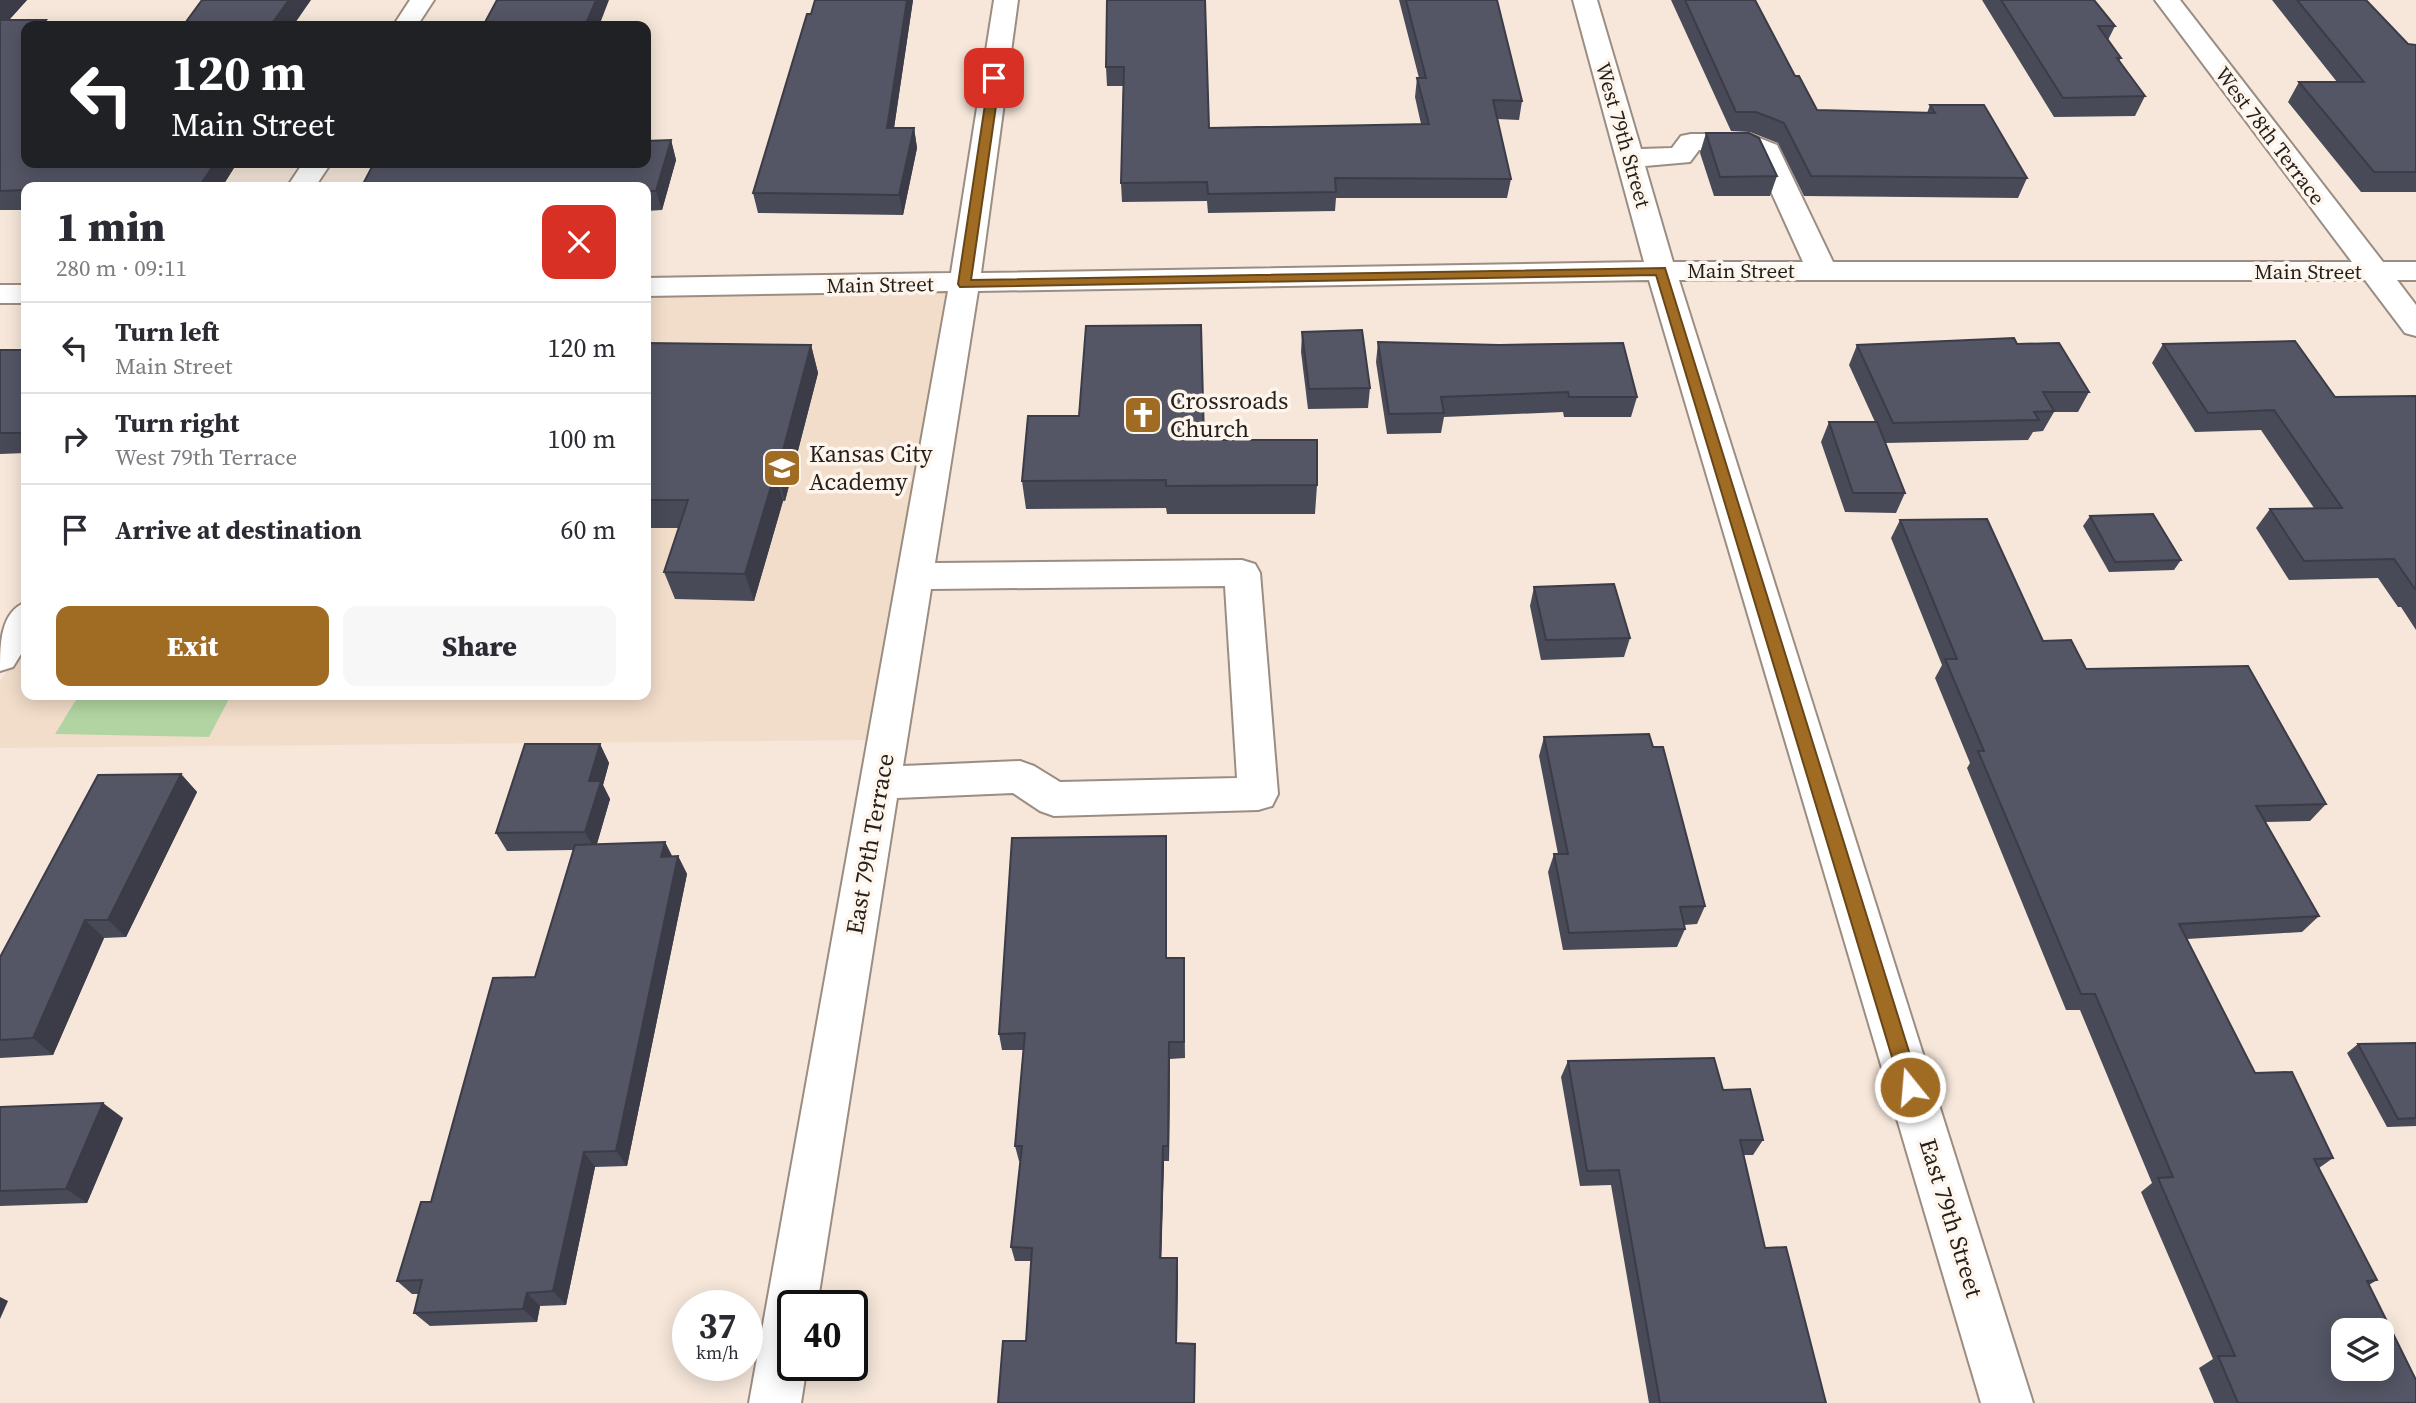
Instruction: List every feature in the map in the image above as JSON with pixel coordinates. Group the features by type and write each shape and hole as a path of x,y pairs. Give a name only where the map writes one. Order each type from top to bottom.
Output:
{"street":[{"path":"408,21 422,0"},
{"name":"East 79th Terrace","path":"775,1403 964,284 1006,0"},
{"name":"West 79th Street","path":"1585,0 1661,271"},
{"name":"West 78th Terrace","path":"2167,0 2416,326"},
{"path":"1630,158 1680,156 1691,142 1749,142 1767,151 1822,271"},
{"name":"Main Street","path":"651,288 1661,271 2416,271"},
{"name":"East 79th Street","path":"1661,271 2007,1403"},
{"path":"0,294 21,294"},
{"path":"880,783 1020,777 1054,799 1258,794 1242,573 915,576"},
{"path":"0,657 21,624"}],"shaded area":[{"name":"Kansas City Academy","path":"949,291 871,740 0,748 0,682 21,649 21,700 651,700 651,295"}],"green space":[{"path":"76,700 228,700 209,737 55,734"}],"building":[{"path":"202,0 289,0 274,21 187,21"},
{"path":"497,0 596,0 587,21 486,21"},
{"path":"815,0 907,0 887,128 914,128 899,195 753,193 807,14 811,14"},
{"path":"1107,0 1205,0 1209,128 1429,124 1417,78 1426,78 1406,0 1497,0 1522,101 1493,100 1511,179 1335,178 1336,192 1208,194 1207,182 1121,183 1124,67 1106,67"},
{"path":"1685,0 1755,0 1795,76 1799,76 1817,110 1935,113 1930,105 1984,105 2027,178 1811,176 1784,123 1756,112 1736,112"},
{"path":"2001,0 2094,0 2115,26 2098,26 2145,96 2063,98"},
{"path":"2297,0 2366,0 2408,44 2416,45 2416,172 2374,172 2299,82 2364,82"},
{"path":"0,20 46,20 21,21 21,168 212,168 202,182 21,182 21,190 0,191"},
{"path":"1706,133 1749,133 1759,138 1777,176 1720,177"},
{"path":"671,140 656,191 651,191 651,182 364,182 371,168 651,168 651,141"},
{"path":"1201,325 1204,440 1317,440 1317,485 1166,486 1166,480 1022,481 1028,416 1079,416 1086,326"},
{"path":"1362,330 1370,388 1309,389 1302,332"},
{"path":"2014,338 2017,344 2059,343 2089,392 2043,392 2054,411 2034,412 2039,420 1893,423 1857,345"},
{"path":"2295,341 2335,397 2416,396 2416,589 2394,559 2304,561 2270,509 2342,508 2274,410 2208,413 2163,344"},
{"path":"1378,342 1499,345 1623,343 1637,397 1569,397 1568,392 1441,397 1444,413 1389,414"},
{"name":"Kansas City Academy","path":"651,343 811,345 777,473 745,574 664,572 688,500 651,500"},
{"path":"0,350 21,350 21,433 0,433"},
{"path":"1829,422 1877,422 1905,493 1853,493"},
{"path":"2153,514 2181,560 2115,562 2090,516"},
{"path":"1987,519 2043,641 2071,640 2086,669 2248,666 2326,804 2256,806 2319,916 2179,924 2255,1073 2292,1072 2333,1158 2314,1159 2377,1280 2367,1281 2385,1318 2331,1318 2331,1381 2394,1381 2394,1336 2416,1380 2416,1403 2238,1403 2218,1356 2235,1356 2158,1178 2173,1177 2095,994 2081,994 1978,751 1984,751 1945,659 1957,659 1900,520"},
{"path":"1614,584 1630,638 1546,640 1534,587"},
{"path":"1649,734 1653,747 1663,747 1705,906 1680,907 1685,929 1569,933 1554,854 1568,854 1544,737"},
{"path":"525,744 600,744 589,781 601,781 585,832 496,833"},
{"path":"181,774 108,920 85,920 33,1038 0,1040 0,957 98,775"},
{"path":"1166,836 1166,958 1184,958 1184,1042 1169,1042 1168,1146 1163,1146 1160,1258 1177,1258 1176,1343 1195,1344 1194,1403 998,1403 1003,1341 1026,1341 1032,1248 1011,1247 1022,1146 1015,1146 1025,1033 999,1034 1012,838"},
{"path":"665,842 661,857 678,856 616,1151 584,1152 553,1291 527,1293 523,1309 414,1313 422,1280 397,1281 421,1202 431,1202 493,978 535,977 575,845"},
{"path":"2416,1043 2416,1118 2398,1119 2358,1044"},
{"path":"1714,1058 1723,1090 1750,1089 1763,1140 1740,1140 1765,1248 1786,1247 1826,1403 1660,1403 1619,1170 1587,1171 1568,1061"},
{"path":"103,1103 66,1189 0,1191 0,1107"}],"place":[{"name":"Crossroads Church","path":"1143,415"},
{"name":"Kansas City Academy","path":"782,468"}],"route":[{"path":"994,78 964,284 1661,271 1910,1087"}]}
